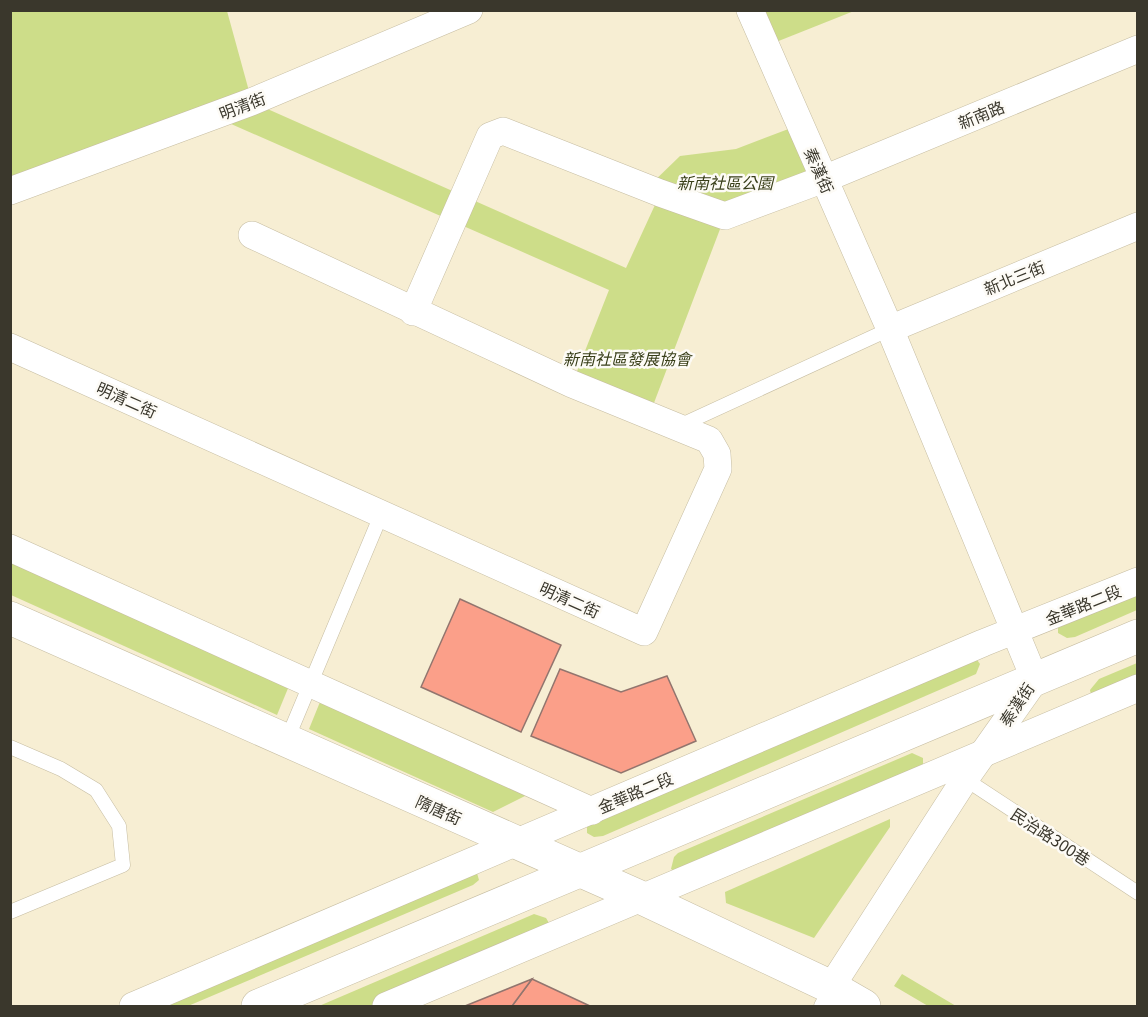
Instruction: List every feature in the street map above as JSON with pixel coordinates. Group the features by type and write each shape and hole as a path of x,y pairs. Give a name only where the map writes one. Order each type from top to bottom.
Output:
{"street":[{"name":"明清街","path":"10,191 251,102 469,10"},
{"name":"秦漢街","path":"750,10 890,329 1035,680 965,778 826,997"},
{"name":"新南路","path":"824,178 1137,49"},
{"path":"413,312 490,136 503,130 660,194 725,216 824,178"},
{"name":"新北三街","path":"890,329 1137,226"},
{"name":"明清二街","path":"10,346 644,632 718,469 717,454 709,440 572,384 413,312 252,235"},
{"path":"10,548 592,810"},
{"name":"金華路二段","path":"133,1006 1016,630 1137,581"},
{"name":"隋唐街","path":"10,618 640,897 826,997 864,1006"},
{"path":"258,1006 1137,636"},
{"path":"386,1006 640,897 939,774 982,753 1137,688"}],"lane":[{"path":"677,427 890,329"},
{"path":"286,742 381,515"},
{"path":"10,747 61,769 96,790 119,826 123,865 10,912"},
{"name":"民治路300巷","path":"965,778 1137,893"}],"green space":[{"path":"11,10 227,11 252,102 626,268 660,194 647,188 680,156 736,149 799,125 824,179 725,216 649,416 572,384 609,290 213,116 11,191"},
{"path":"751,11 854,11 766,46"},
{"path":"11,557 291,681 277,715 11,595"},
{"path":"1137,587 1137,610 1075,637 1067,638 1058,633 1058,625"},
{"path":"975,657 980,664 976,674 603,836 594,837 587,833 587,826"},
{"path":"1137,663 1137,685 1091,695 1090,690 1099,679"},
{"path":"322,697 537,790 493,812 309,729"},
{"path":"912,753 923,758 923,769 674,871 671,869 674,857 678,853"},
{"path":"890,819 890,827 814,938 726,903 725,892"},
{"path":"477,873 479,880 473,885 188,1006 146,1006"},
{"path":"534,914 546,918 549,923 545,933 371,1006 319,1006"},
{"path":"902,974 956,1006 928,1006 894,986"}],"building":[{"path":"460,599 561,645 521,732 421,687"},
{"path":"560,669 621,692 667,676 696,741 621,773 531,736"},
{"path":"532,979 590,1006 512,1006"},
{"path":"532,979 512,1006 465,1006"}],"park label":[{"name":"新南社區公園","path":"725,182"},
{"name":"新南社區發展協會","path":"627,358"}]}
